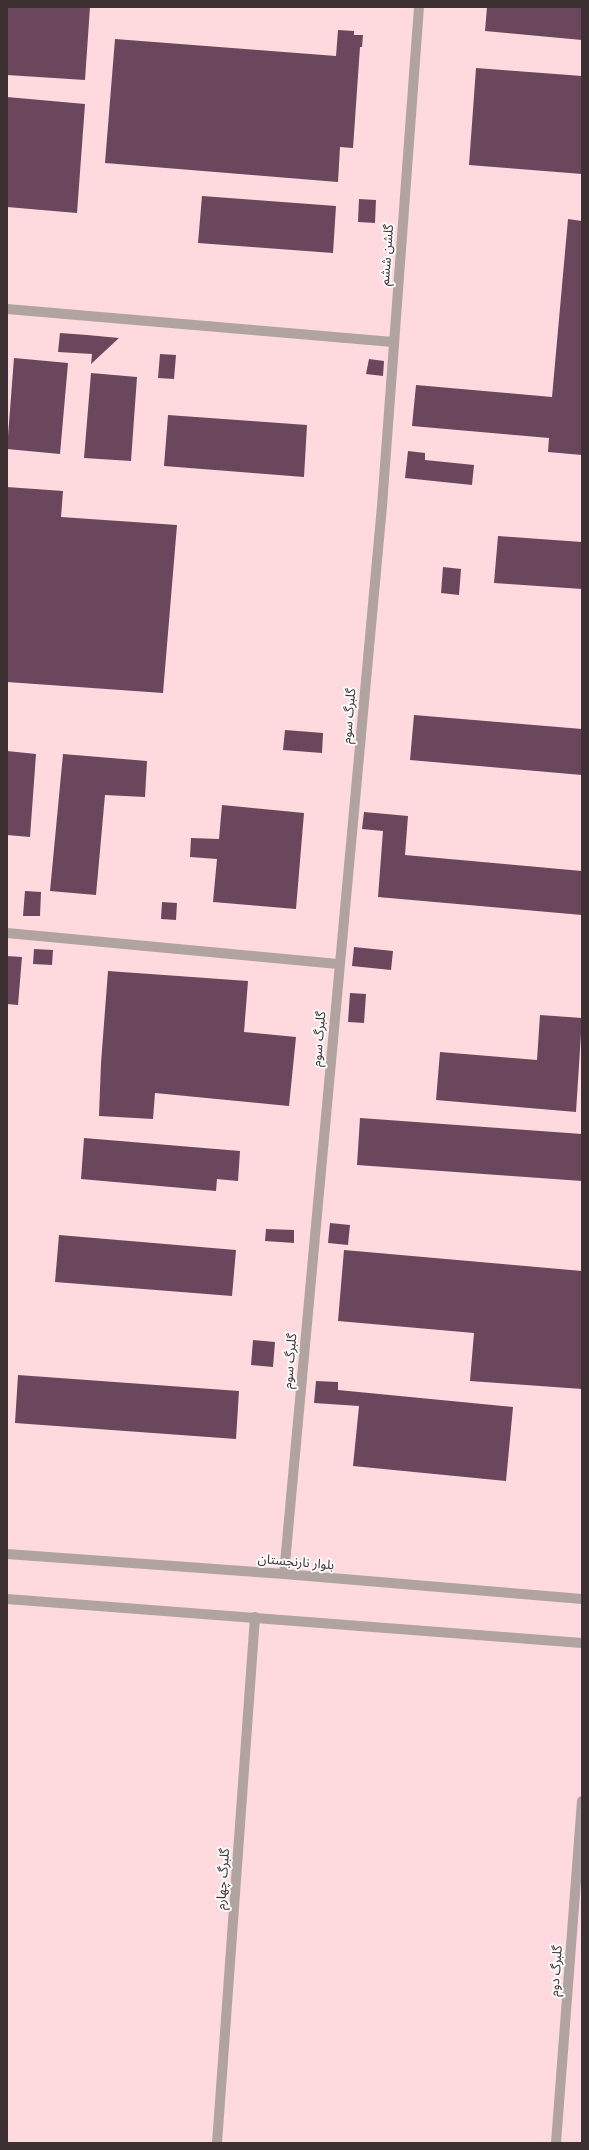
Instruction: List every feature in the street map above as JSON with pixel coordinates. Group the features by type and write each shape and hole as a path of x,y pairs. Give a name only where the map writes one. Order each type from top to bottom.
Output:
{"street":[{"name":"گلشن ششم","path":"382,506 419,7"},
{"path":"7,309 393,342"},
{"name":"گلبرگ سوم","path":"284,1574 338,964 382,506"},
{"path":"7,933 338,964"},
{"name":"بلوار نارنجستان","path":"7,1554 284,1574 582,1599"},
{"path":"7,1599 582,1643"},
{"name":"گلبرگ چهارم","path":"217,2143 255,1617"},
{"name":"گلبرگ دوم","path":"556,2143 582,1801"}],"shaded area":[{"path":"7,7 582,7 582,2143 7,2143"}],"building":[{"path":"7,7 90,7 85,80 7,75"},
{"path":"487,7 582,7 582,40 485,31"},
{"path":"338,30 354,31 354,35 363,35 362,47 360,47 353,148 340,147 338,182 105,163 115,39 336,56"},
{"path":"476,68 582,76 582,174 469,165"},
{"path":"7,97 85,104 77,213 7,207"},
{"path":"202,196 336,206 333,253 198,243"},
{"path":"359,199 376,200 375,223 358,222"},
{"path":"568,219 582,221 582,455 548,452 549,438 412,426 416,385 552,397"},
{"path":"60,333 119,338 91,364 92,354 58,352"},
{"path":"160,354 176,355 174,379 158,378"},
{"path":"14,358 68,363 60,454 7,449"},
{"path":"369,359 384,361 383,376 366,374"},
{"path":"91,373 137,377 131,461 84,458"},
{"path":"168,415 307,425 304,477 164,466"},
{"path":"408,451 425,453 425,460 474,465 472,485 405,478"},
{"path":"7,487 63,491 61,517 177,525 163,693 7,682"},
{"path":"498,536 582,542 582,589 494,583"},
{"path":"443,567 461,569 459,595 441,593"},
{"path":"414,715 582,729 582,775 410,760"},
{"path":"285,730 323,733 322,753 283,750"},
{"path":"7,751 36,754 30,837 7,835"},
{"path":"63,754 147,761 145,797 105,795 96,895 50,891"},
{"path":"222,805 304,813 296,909 213,902 217,859 190,857 191,838 219,839"},
{"path":"364,812 408,816 405,855 582,871 582,915 378,897 383,831 362,829"},
{"path":"25,891 41,892 40,916 23,916"},
{"path":"162,902 177,903 176,920 161,919"},
{"path":"354,947 393,951 391,970 352,966"},
{"path":"34,949 53,950 52,965 33,964"},
{"path":"7,956 22,957 18,1005 7,1004"},
{"path":"108,971 248,981 244,1032 296,1037 289,1106 155,1093 153,1119 99,1116 101,1063"},
{"path":"350,993 366,994 364,1023 348,1022"},
{"path":"540,1015 582,1018 576,1112 436,1100 440,1052 537,1060"},
{"path":"360,1118 582,1134 582,1181 357,1165"},
{"path":"84,1138 240,1151 238,1181 217,1179 216,1191 81,1179"},
{"path":"330,1223 350,1225 348,1245 328,1243"},
{"path":"266,1229 294,1230 294,1243 265,1241"},
{"path":"59,1235 236,1250 232,1296 55,1282"},
{"path":"344,1250 582,1271 582,1389 470,1381 474,1333 338,1321"},
{"path":"253,1340 275,1342 273,1367 251,1365"},
{"path":"18,1375 239,1391 236,1439 15,1423"},
{"path":"316,1381 338,1382 338,1390 513,1407 506,1481 353,1466 359,1406 314,1403"}]}
